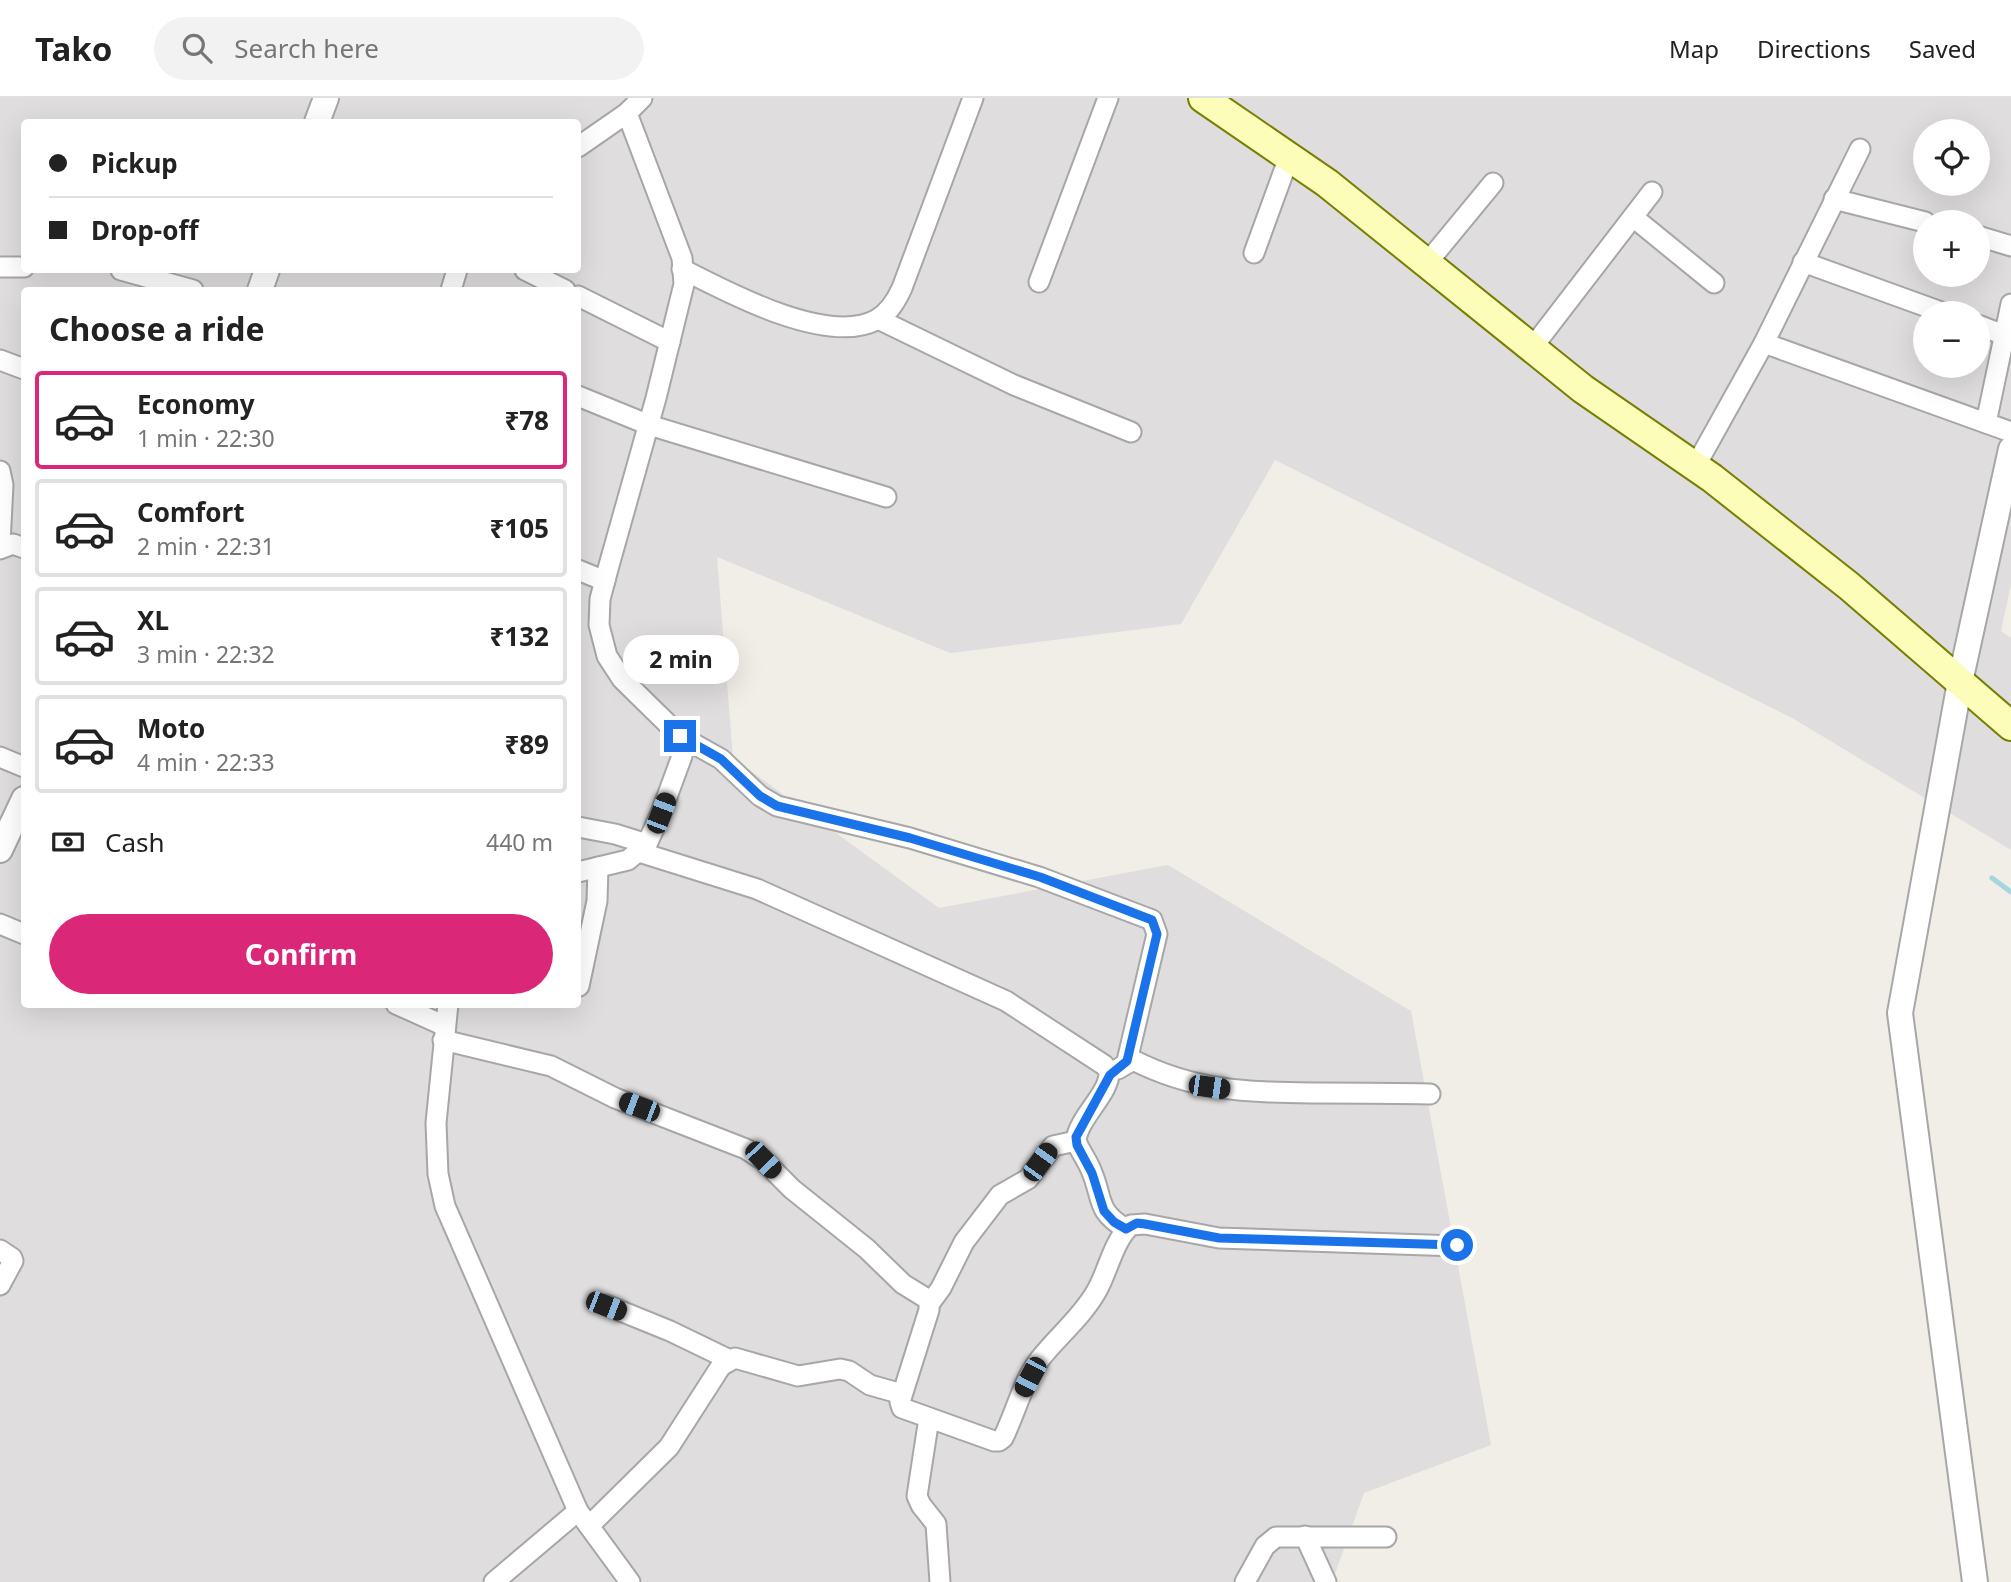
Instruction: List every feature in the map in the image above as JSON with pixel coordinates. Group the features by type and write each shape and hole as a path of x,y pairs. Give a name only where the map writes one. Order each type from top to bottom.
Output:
{"main road":[{"path":"1215,101 1327,183 1583,389 1695,467 1849,586 2011,726"}],"street":[{"path":"318,119 326,98"},
{"path":"581,145 627,113 642,98"},
{"path":"682,269 749,303 817,323 849,327 878,319 895,302 902,288 973,98"},
{"path":"1039,282 1108,98"},
{"path":"627,113 682,258 684,284 649,425 600,599 599,625 607,656 622,679 680,736 721,759 760,796 777,806 910,838 1040,877 1152,920 1157,934 1127,1061"},
{"path":"1695,467 1764,343 1860,149"},
{"path":"1254,253 1290,157"},
{"path":"1427,264 1493,183"},
{"path":"1532,348 1652,192"},
{"path":"1834,199 1913,219"},
{"path":"1633,217 1714,283"},
{"path":"1990,240 2011,246"},
{"path":"1803,262 1913,302"},
{"path":"0,267 21,267"},
{"path":"146,273 185,287"},
{"path":"531,273 559,287"},
{"path":"581,298 670,342"},
{"path":"1986,423 2010,309"},
{"path":"878,319 1014,385 1131,432"},
{"path":"1990,330 2004,335"},
{"path":"1764,343 2011,432"},
{"path":"0,360 21,368"},
{"path":"581,397 649,425 886,497"},
{"path":"1975,1582 1900,1013 1960,682 2011,449"},
{"path":"0,471 3,485 0,547 13,544 21,547"},
{"path":"581,571 605,581"},
{"path":"581,871 628,860 643,848 661,813 682,756 680,736"},
{"path":"0,757 21,765"},
{"path":"0,850 21,805"},
{"path":"581,828 757,889 1006,1001 1104,1065 1110,1075"},
{"path":"581,977 597,901 598,867"},
{"path":"0,924 21,933"},
{"path":"403,1008 444,1033 551,1066 615,1098 746,1149 763,1160 792,1189 867,1249 903,1284 927,1298 930,1303"},
{"path":"447,1008 436,1123 438,1174 445,1206 583,1518 630,1582"},
{"path":"1126,1229 1114,1222 1104,1211 1092,1173 1076,1140 1079,1128 1110,1075 1127,1061 1133,1060 1174,1079 1233,1090 1430,1094"},
{"path":"1076,1140 1055,1144 1028,1179 1000,1195 960,1247 941,1288 930,1303 899,1405 902,1408 994,1441 1002,1440 1040,1360 1087,1307 1126,1229 1137,1223 1219,1238 1457,1245"},
{"path":"0,1250 13,1261 0,1285"},
{"path":"606,1306 670,1331 730,1360 742,1360 798,1376 834,1369 845,1370 870,1384 902,1394"},
{"path":"494,1582 583,1518 669,1447 721,1366 730,1360"},
{"path":"929,1418 917,1496 936,1524 940,1582"},
{"path":"1245,1582 1270,1540 1285,1536 1386,1537"},
{"path":"1305,1536 1326,1582"}],"shaded area":[{"path":"0,98 2011,98 2011,584 2001,631 2011,638 2011,850 1794,719 1275,460 1181,624 950,653 717,557 733,758 939,908 1168,865 1411,1011 1491,1445 1364,1493 1332,1582 0,1582"}],"waterway":[{"path":"1992,878 2011,892"}],"route":[{"path":"680,736 721,759 760,796 777,806 910,838 1040,877 1152,920 1157,934 1127,1061 1110,1075 1076,1137 1077,1145 1092,1173 1104,1211 1114,1222 1126,1229 1137,1223 1219,1238 1457,1245"}]}
